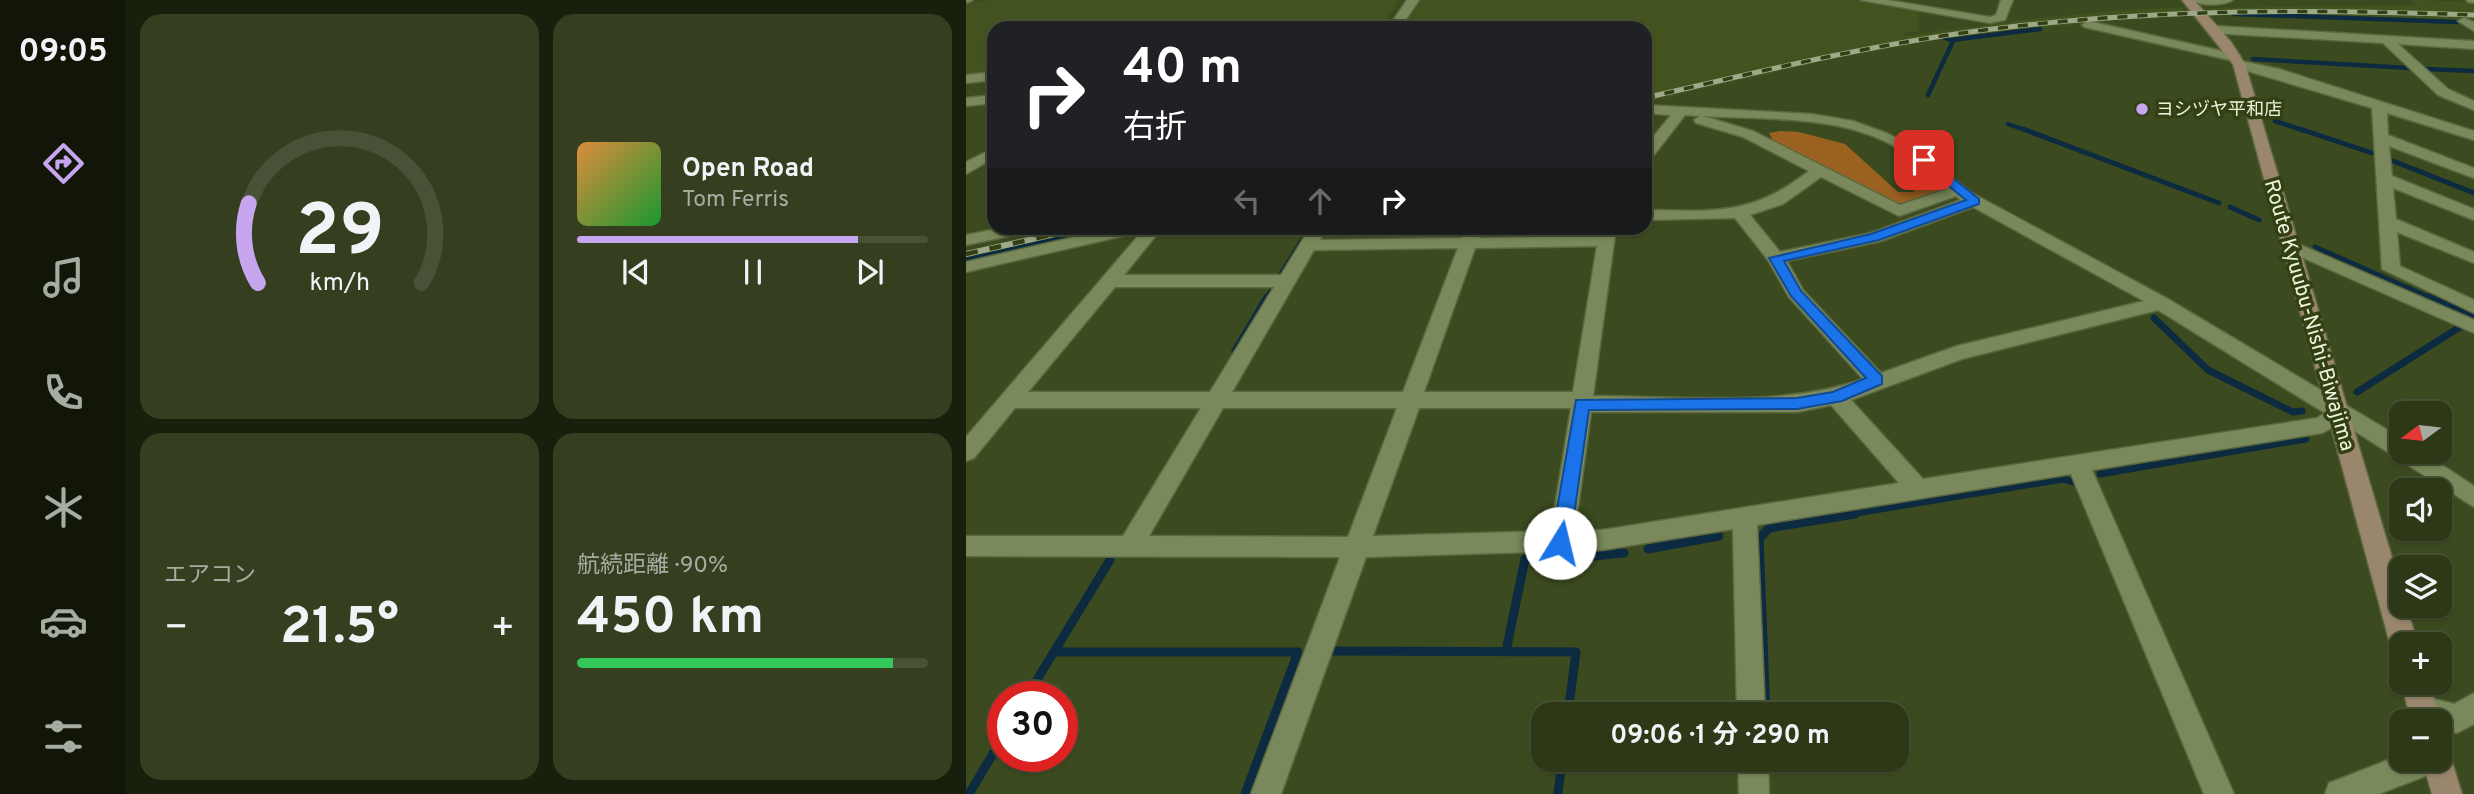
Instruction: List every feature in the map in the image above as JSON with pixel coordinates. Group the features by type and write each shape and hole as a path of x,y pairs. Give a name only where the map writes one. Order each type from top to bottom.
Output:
{"main road":[{"name":"Route Kyuubu-Nishi-Biwajima","path":"2188,0 2215,30 2237,61 2401,632"},
{"path":"2441,772 2447,794"}],"street":[{"path":"1399,21 1413,0"},
{"path":"1866,0 1990,20 2001,18 2007,0"},
{"path":"2196,0 2227,0"},
{"path":"2088,25 2237,61 2474,136"},
{"path":"2215,30 2474,45"},
{"path":"2386,40 2444,92 2474,108"},
{"path":"966,79 987,77"},
{"path":"966,102 987,100"},
{"path":"2379,105 2392,269 2474,307"},
{"path":"2413,116 2474,108"},
{"path":"1652,110 1811,118 1848,124 1909,149 1975,201 2161,303 2389,442"},
{"path":"1652,145 1679,113"},
{"path":"1679,113 1748,134 1899,211 1958,190"},
{"path":"2382,138 2474,173"},
{"path":"966,169 987,156"},
{"path":"1652,215 1713,215 1772,204 1821,170"},
{"path":"2385,179 2474,215"},
{"path":"1776,258 1875,237 1975,201"},
{"path":"1738,211 1776,258 1796,293 1876,380"},
{"path":"2388,222 2474,258"},
{"path":"966,240 990,235"},
{"path":"966,267 1103,235"},
{"path":"966,452 1148,235"},
{"path":"1130,546 1313,236 1471,235 1266,794"},
{"path":"1560,543 1607,235"},
{"path":"2289,245 2474,327"},
{"path":"1110,281 1286,281"},
{"path":"1009,400 1410,399 1797,404 1836,397 1876,380 1956,353 2161,303"},
{"path":"1836,397 1918,489"},
{"path":"966,546 1356,547 1602,540 2322,425 2340,414"},
{"path":"2078,464 2219,794"},
{"path":"2424,464 2474,498"},
{"path":"1745,517 1751,702"},
{"path":"2452,719 2457,719 2474,707"},
{"path":"1753,772 1754,794"},
{"path":"2340,794 2396,772"}],"shaded area":[{"path":"993,0 1400,0 1385,21 987,21 987,74 966,77 966,3"},
{"path":"1420,0 1851,0 1919,12 1919,31 1903,33 1905,36 2038,18 2133,10 2182,7 2190,16 2133,18 1940,39 1832,59 1652,100 1652,21 1406,21"},
{"path":"2412,0 2474,2 2474,22 2276,13 2214,14 2207,8 2416,5"},
{"path":"1799,132 1845,144 1898,192 1914,192 1912,179 1905,169 1907,165 1925,169 1947,190 1899,206 1775,144 1769,133"}],"waterway":[{"path":"2234,14 2457,22"},
{"path":"1952,40 2040,29"},
{"path":"1928,95 1953,41 1945,38"},
{"path":"2253,59 2409,68"},
{"path":"2427,69 2474,71"},
{"path":"2275,121 2305,131"},
{"path":"2008,124 2028,131"},
{"path":"2023,129 2219,203"},
{"path":"2300,129 2372,153"},
{"path":"2393,161 2474,193"},
{"path":"2230,207 2259,220"},
{"path":"966,260 1075,235"},
{"path":"1281,274 1306,235"},
{"path":"2315,247 2433,299"},
{"path":"1266,299 1274,286"},
{"path":"1235,351 1267,297"},
{"path":"2429,297 2474,317"},
{"path":"2154,318 2208,370 2293,412 2302,411"},
{"path":"2357,392 2463,325"},
{"path":"2100,474 2306,439"},
{"path":"1844,515 2063,479 2074,482"},
{"path":"1766,702 1759,539 1769,528 1855,514"},
{"path":"1648,549 1719,536"},
{"path":"1563,559 1624,553"},
{"path":"1506,651 1525,559 1542,560"},
{"path":"1036,681 1110,560"},
{"path":"1328,651 1576,652 1570,702"},
{"path":"1054,652 1298,652 1245,794"},
{"path":"969,794 987,764"},
{"path":"1558,794 1561,772"}],"railway":[{"path":"1652,96 1871,48 1963,33 2067,21 2241,12 2474,15"},
{"path":"966,254 1051,235"}],"place":[{"name":"ヨシヅヤ平和店","path":"2142,109"}],"route":[{"path":"1560,543 1581,404 1797,404 1836,397 1876,380 1796,293 1776,258 1875,237 1975,201 1964,195 1924,160"}]}
